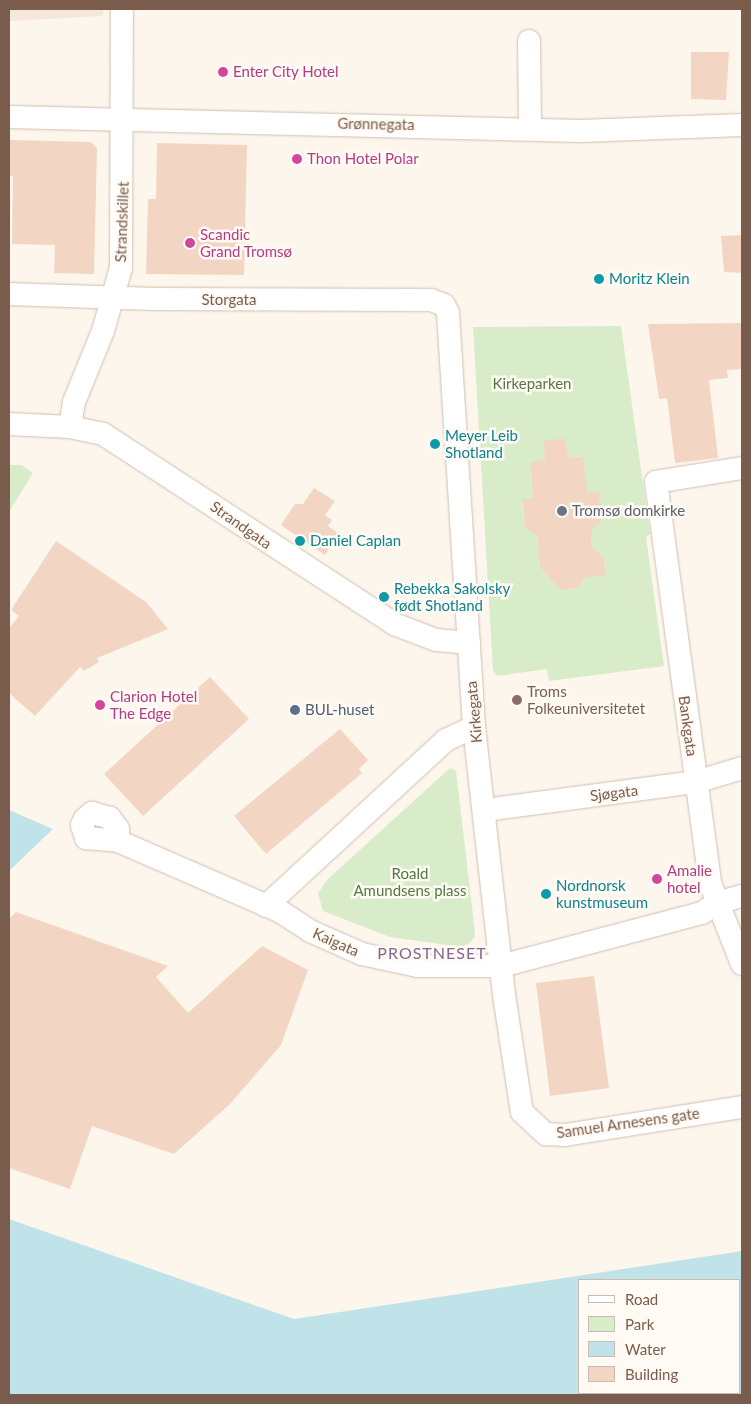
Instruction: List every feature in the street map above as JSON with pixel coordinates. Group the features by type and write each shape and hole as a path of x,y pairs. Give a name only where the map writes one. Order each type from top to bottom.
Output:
{"street":[{"name":"Strandskillet","path":"70,427 74,402 115,297 121,268 125,120 121,86 122,9"},
{"path":"529,41 530,129"},
{"name":"Grønnegata","path":"9,117 530,129 742,126"},
{"name":"Storgata","path":"9,294 431,300 441,302 447,308"},
{"name":"Kirkegata","path":"447,308 474,727 485,810 501,966 522,1112"},
{"name":"Strandgata","path":"9,424 70,427 103,434 402,629 436,640 468,643"},
{"name":"Bankgata","path":"742,468 656,482 710,883 717,903 727,919 742,964"},
{"path":"266,906 446,740 474,727"},
{"name":"Sjøgata","path":"485,810 696,782 742,768"},
{"name":"Kaigata","path":"118,841 266,906 310,931 389,962 434,967 501,966 702,913 717,903 742,896"},
{"name":"Samuel Arnesens gate","path":"522,1112 546,1134 565,1135 742,1107"}],"shaded area":[{"path":"9,9 103,9 103,16 9,21"}],"green space":[{"name":"Kirkeparken","path":"621,326 650,534 646,537 664,666 549,681 547,669 497,676 493,670 473,327","holes":["564,439 568,458 581,456 587,493 599,494 601,520 590,524 593,557 604,558 606,573 586,577 578,588 561,590 540,568 536,529 525,528 522,503 533,498 530,464 545,460 543,443"]},
{"path":"9,465 21,465 33,473 9,512"},
{"name":"Roald Amundsens plass","path":"450,768 456,771 474,924 475,936 470,943 461,947 390,937 323,911 318,893 328,879"}],"water":[{"path":"9,810 53,829 9,871"},
{"path":"9,1219 294,1319 742,1251 742,1395 9,1395"}],"building":[{"path":"691,52 729,52 726,100 691,99"},
{"path":"9,140 91,142 97,148 94,274 54,273 55,245 12,244 13,176 9,176"},
{"path":"157,143 247,145 244,275 146,274 148,199 156,199"},
{"path":"742,235 742,273 724,272 721,236"},
{"path":"742,323 742,369 727,370 728,378 709,380 718,458 675,463 667,398 659,399 648,324"},
{"name":"Tromsø domkirke","path":"565,438 568,458 583,456 587,493 599,492 601,520 591,532 592,547 604,558 606,575 586,577 578,588 561,590 540,568 537,536 525,528 522,499 533,498 530,462 545,460 543,441"},
{"path":"314,488 335,501 325,515 332,520 328,526 339,534 325,555 281,525 295,504 303,504"},
{"path":"56,541 146,602 168,629 97,658 99,662 84,671 80,667 35,716 9,693 9,628 19,616 11,610"},
{"path":"210,677 249,719 143,816 104,774"},
{"path":"340,729 368,760 359,769 362,773 266,854 234,816"},
{"path":"16,912 168,966 156,977 188,1013 262,946 308,970 281,1045 230,1104 174,1154 92,1126 70,1189 9,1168 9,919"},
{"path":"594,976 609,1088 550,1096 536,983"}],"place":[{"name":"Enter City Hotel","path":"223,72"},
{"name":"Thon Hotel Polar","path":"297,159"},
{"name":"Scandic Grand Tromsø","path":"190,243"},
{"name":"Moritz Klein","path":"599,279"},
{"name":"Meyer Leib Shotland","path":"435,444"},
{"name":"Tromsø domkirke","path":"562,511"},
{"name":"Daniel Caplan","path":"300,541"},
{"name":"Rebekka Sakolsky født Shotland","path":"384,597"},
{"name":"Troms Folkeuniversitetet","path":"517,700"},
{"name":"Clarion Hotel The Edge","path":"100,705"},
{"name":"BUL-huset","path":"295,710"},
{"name":"Amalie hotel","path":"657,879"},
{"name":"Nordnorsk kunstmuseum","path":"546,894"}],"district":[{"name":"PROSTNESET","path":"432,953"}]}
